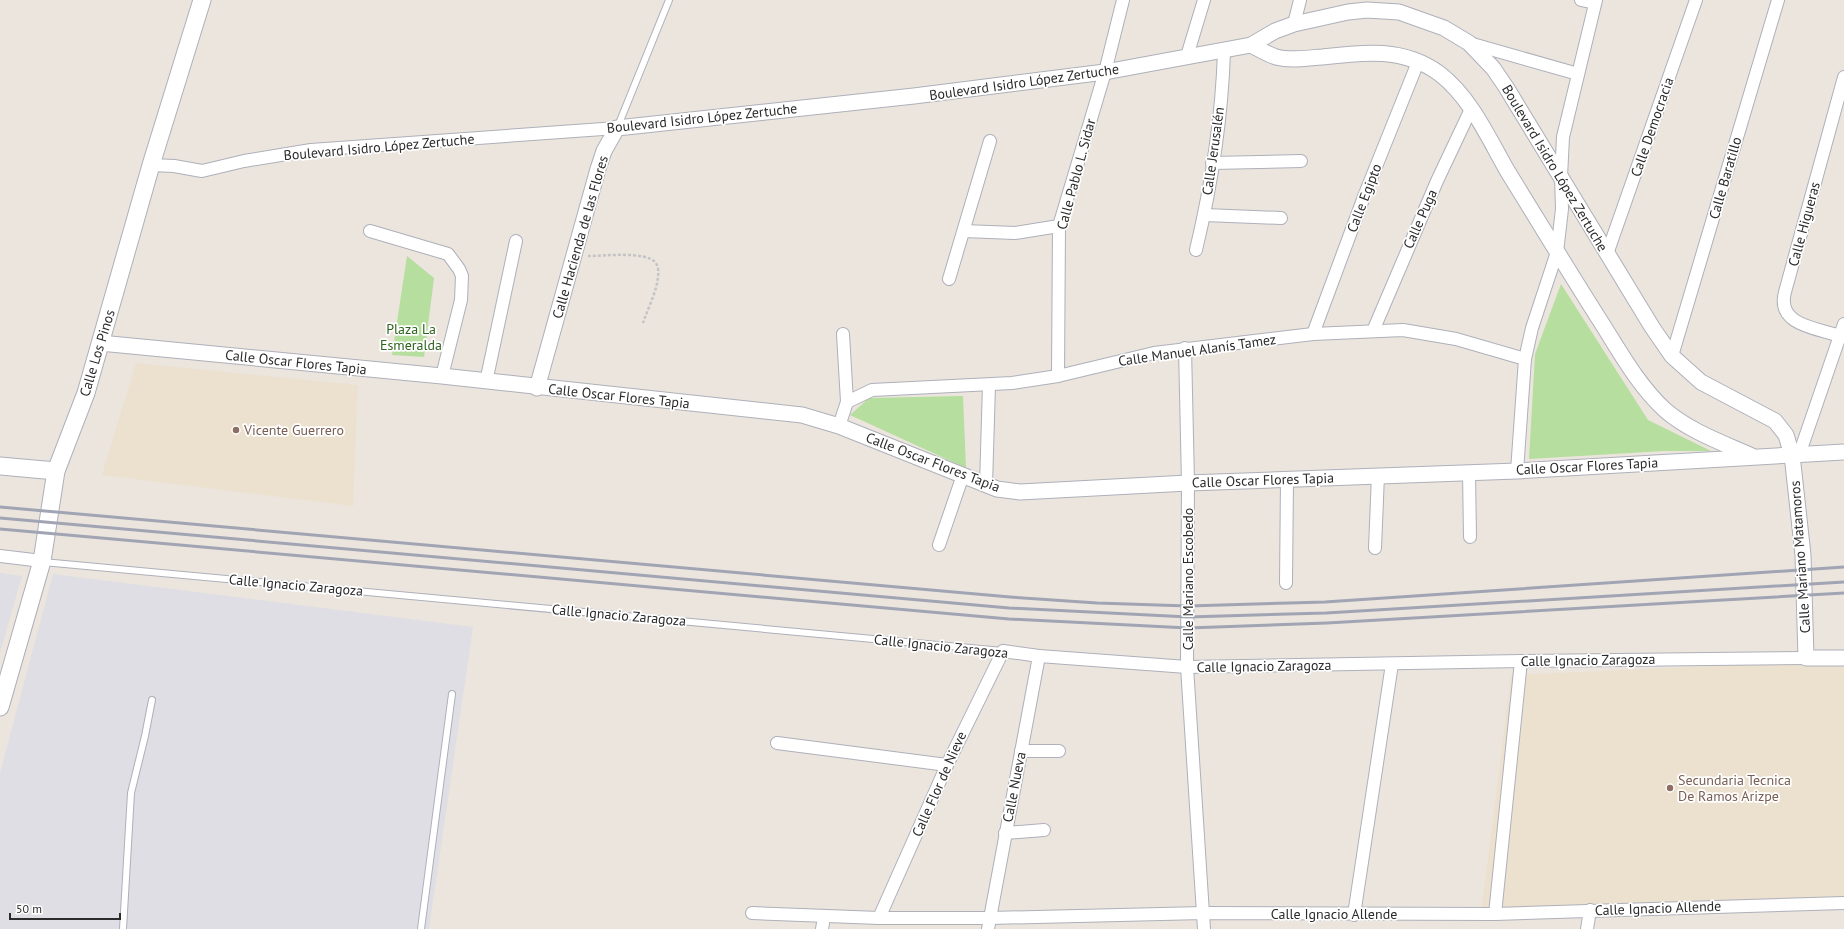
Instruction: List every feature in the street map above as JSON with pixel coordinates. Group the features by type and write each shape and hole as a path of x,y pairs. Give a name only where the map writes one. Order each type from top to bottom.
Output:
{"main road":[{"name":"Calle Los Pinos","path":"0,707 42,561 56,471 86,393 151,165 202,0"},
{"path":"0,466 56,471"}],"street":[{"name":"Calle Pablo L. Sidar","path":"1058,376 1059,226 1104,72 1123,0"},
{"path":"1187,56 1204,0"},
{"path":"1294,24 1300,0"},
{"path":"1517,471 1525,359 1532,328 1557,252 1562,209 1561,177 1563,137 1596,2 1581,0"},
{"name":"Calle Democracia","path":"1607,254 1696,0"},
{"name":"Calle Baratillo","path":"1672,356 1778,0"},
{"name":"Boulevard Isidro López Zertuche","path":"151,165 174,166 202,171 244,161 311,150 617,128 914,96 1104,72 1251,45 1275,31 1294,24 1348,12 1382,10 1398,12 1419,18 1444,28 1469,43 1493,68 1506,86 1652,328 1672,356 1701,382 1775,421 1786,435 1795,455"},
{"path":"1469,43 1578,74"},
{"path":"1251,45 1271,55 1288,59 1378,52 1393,53 1418,62 1440,75 1452,85 1471,109 1557,252 1639,380 1665,410 1695,430 1754,457"},
{"name":"Calle Jerusalén","path":"1196,250 1205,215 1223,77 1224,51"},
{"name":"Calle Egipto","path":"1313,334 1368,187 1418,62"},
{"name":"Calle Higueras","path":"1840,336 1794,320 1785,312 1783,306 1785,292 1844,77"},
{"name":"Calle Puga","path":"1372,331 1437,181 1471,109"},
{"name":"Calle Hacienda de las Flores","path":"537,388 598,169 604,151 617,128"},
{"path":"949,279 990,141"},
{"path":"1212,163 1302,161"},
{"path":"1205,215 1281,218"},
{"path":"964,231 1015,233 1059,226"},
{"path":"370,231 448,254 459,269 462,286 461,300 442,376"},
{"path":"486,382 516,241"},
{"path":"1795,455 1844,324"},
{"name":"Calle Manuel Alanís Tamez","path":"847,402 872,390 989,385 1058,376 1118,360 1185,348 1313,334 1403,330 1427,333 1525,359"},
{"path":"839,426 847,402 843,334"},
{"name":"Calle Oscar Flores Tapia","path":"100,343 442,376 537,388 802,415 839,426 986,484 1009,491 1032,492 1188,483 1517,471 1844,452"},
{"name":"Calle Mariano Escobedo","path":"1185,348 1188,483 1187,668 1204,929"},
{"path":"986,484 989,385"},
{"name":"Calle Mariano Matamoros","path":"1795,455 1803,555 1806,658"},
{"path":"1469,472 1470,537"},
{"path":"939,545 963,475"},
{"path":"1375,548 1378,475"},
{"path":"1286,583 1287,480"},
{"path":"0,556 42,561"},
{"name":"Calle Ignacio Zaragoza","path":"1003,651 1039,656 1187,668 1521,661 1844,658"},
{"name":"Calle Flor de Nieve","path":"879,918 971,712 1003,651"},
{"name":"Calle Nueva","path":"989,923 1039,656"},
{"path":"1495,914 1521,661"},
{"path":"1354,915 1392,664"},
{"path":"777,743 947,765"},
{"path":"1021,751 1059,751"},
{"path":"1005,834 1044,830"},
{"name":"Calle Ignacio Allende","path":"752,913 823,923 879,918 989,923 1203,913 1354,915 1495,914 1844,903"},
{"path":"1587,929 1590,910"}],"lane":[{"name":"Calle Hacienda de las Flores","path":"617,128 669,0"},
{"name":"Calle Ignacio Zaragoza","path":"42,561 1003,651"},
{"path":"421,929 452,694"},
{"path":"123,929 131,793 152,700"}],"path":[{"path":"574,256 631,255 648,258 655,261 658,266 658,276 643,323"}],"shaded area":[{"name":"Vicente Guerrero","path":"136,363 358,385 353,506 102,475"},
{"path":"0,573 22,576 0,653"},
{"path":"53,574 473,627 429,929 0,929 0,773"},
{"name":"Secundaria Tecnica De Ramos Arizpe","path":"1844,660 1844,900 1481,913 1511,675"}],"green space":[{"name":"Plaza La Esmeralda","path":"407,256 434,278 424,357 392,355"},
{"path":"1561,284 1648,420 1711,451 1664,451 1529,459 1535,354"},
{"path":"963,396 966,468 850,415 869,398"}],"railway":[{"path":"0,507 1010,597 1097,603 1188,606 1325,602 1844,567"},
{"path":"0,518 1009,608 1188,617 1326,613 1844,582"},
{"path":"0,529 1009,619 1188,628 1327,623 1844,593"}],"place":[{"name":"Vicente Guerrero","path":"236,430"},
{"name":"Secundaria Tecnica De Ramos Arizpe","path":"1670,788"}]}
